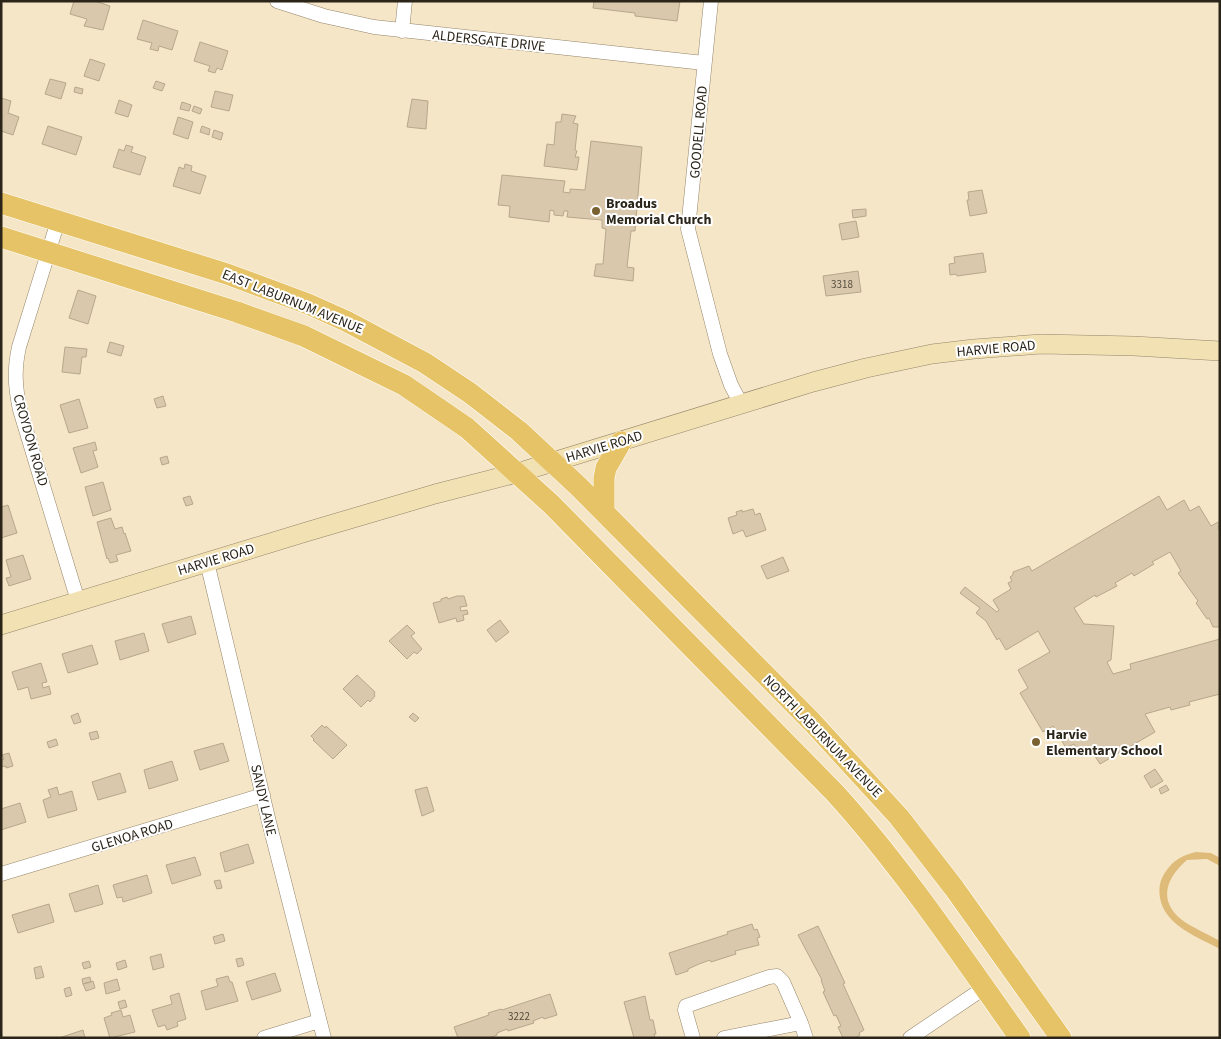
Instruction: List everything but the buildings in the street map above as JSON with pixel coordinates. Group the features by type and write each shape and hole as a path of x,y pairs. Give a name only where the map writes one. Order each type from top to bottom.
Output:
{"main road":[{"name":"EAST LABURNUM AVENUE","path":"1,203 227,274 308,304 346,321 425,363 470,393 520,431 552,462"},
{"name":"EAST LABURNUM AVENUE","path":"1,236 237,312 304,336 404,385 467,428 517,473"},
{"path":"604,512 602,493 605,473 621,442"},
{"name":"NORTH LABURNUM AVENUE","path":"552,462 812,722 899,817 954,888 1061,1038"},
{"path":"517,473 551,504 638,591 867,828 1020,1038"}],"street":[{"name":"ALDERSGATE DRIVE","path":"277,1 352,23 402,31 704,63"},
{"path":"402,31 405,1"},
{"name":"GOODELL ROAD","path":"711,1 688,229 720,354 741,404"},
{"name":"CROYDON ROAD","path":"58,221 19,347 15,366 16,386 20,410 78,601"},
{"name":"HARVIE ROAD","path":"1,625 306,532 435,494 517,473 741,404 866,368 932,354 1041,344 1134,346 1220,351"},
{"name":"SANDY LANE","path":"207,562 324,1038"},
{"name":"GLENOA ROAD","path":"1,874 263,795"},
{"path":"693,1038 684,1010 686,1006 769,977 777,976 783,982 806,1038"},
{"path":"910,1038 984,988"},
{"path":"264,1038 319,1021"},
{"path":"724,1038 801,1023"}],"shaded area":[{"path":"1196,852 1211,853 1220,858 1220,866 1207,859 1187,860 1170,881 1167,897 1169,905 1182,920 1220,941 1220,949 1175,923 1163,908 1160,898 1161,881 1170,866 1181,857"}],"place":[{"name":"Broadus Memorial Church","path":"596,211"},
{"name":"Harvie Elementary School","path":"1036,742"}]}
